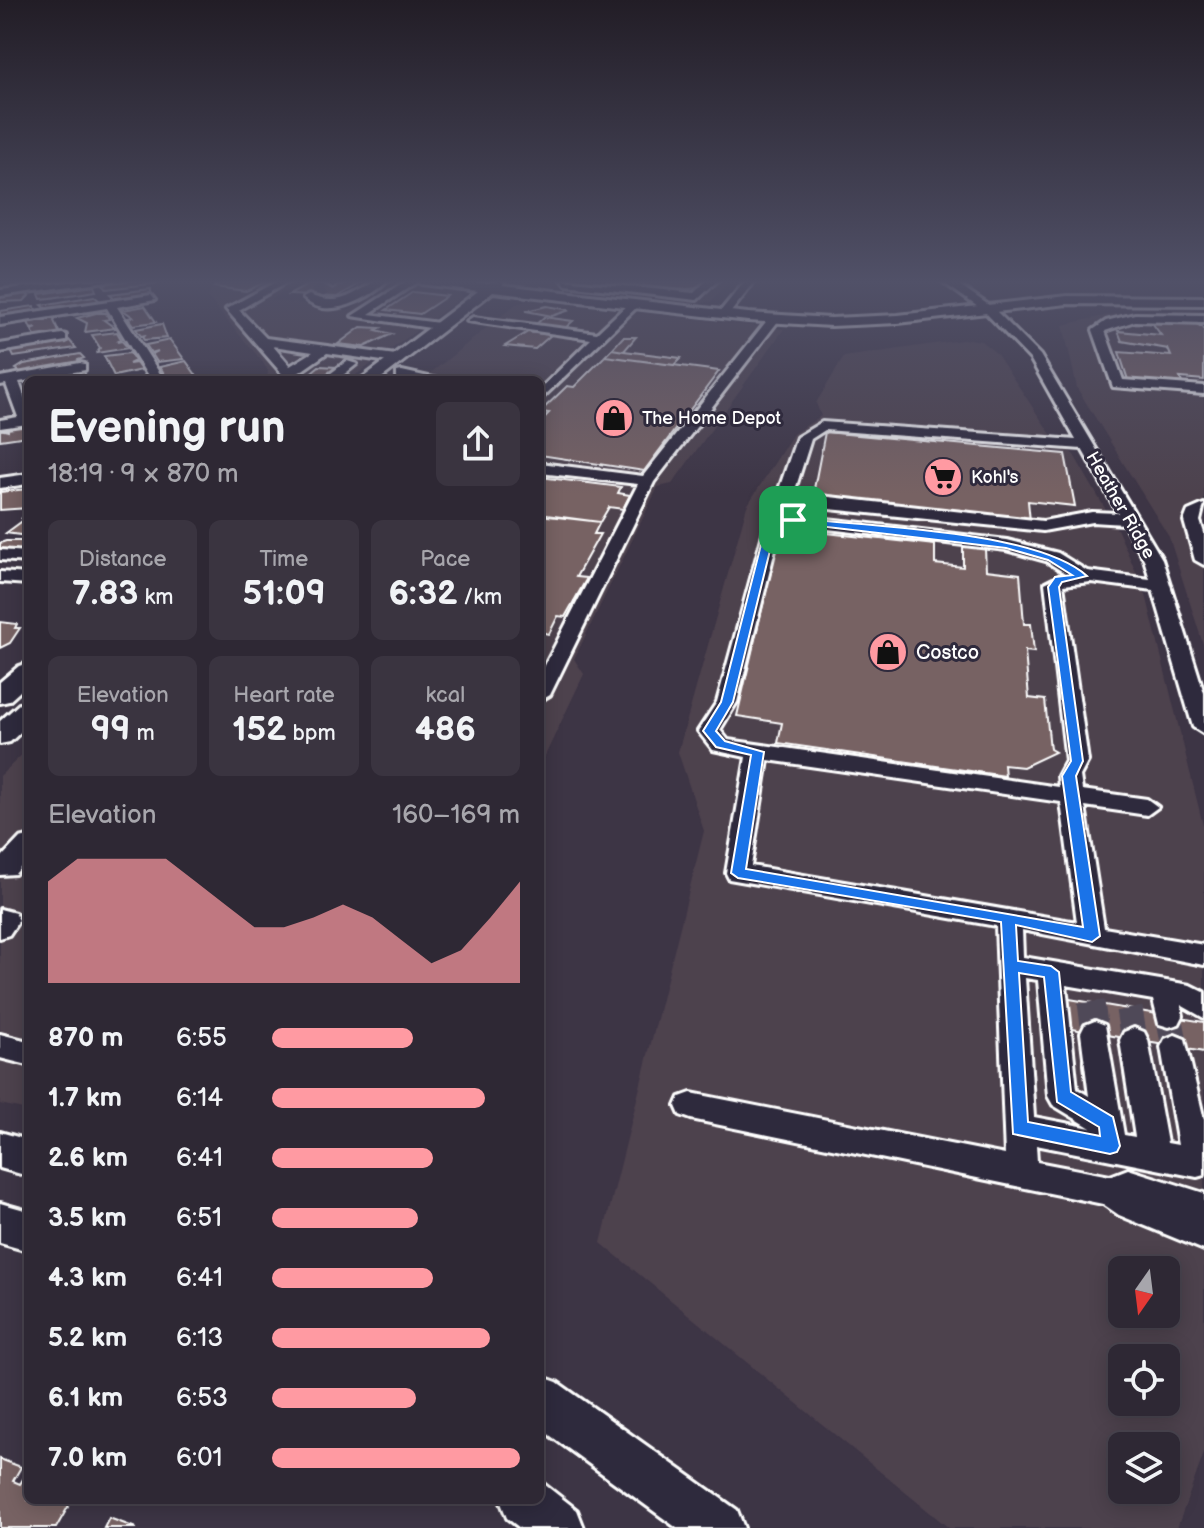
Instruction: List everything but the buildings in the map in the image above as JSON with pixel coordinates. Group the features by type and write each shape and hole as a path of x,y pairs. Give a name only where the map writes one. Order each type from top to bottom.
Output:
{"main road":[{"path":"373,376 406,351"},
{"path":"399,376 401,365 419,351"},
{"path":"402,376 434,351"},
{"path":"0,695 24,674"},
{"path":"0,736 24,714"},
{"path":"0,1150 24,1157"},
{"path":"0,1223 24,1230"},
{"path":"544,1402 719,1528"},
{"path":"530,1504 559,1528"}],"street":[{"path":"139,351 155,376"},
{"path":"271,351 289,373 322,351"},
{"path":"341,351 396,359"},
{"path":"544,391 585,351"},
{"path":"544,687 647,481 748,351"},
{"name":"Heather Ridge","path":"1029,351 1153,559 1200,698 1204,727"},
{"path":"1106,351 1118,384 1204,390"},
{"path":"311,359 351,364 334,376"},
{"path":"272,376 269,365 279,361"},
{"path":"44,376 80,367"},
{"path":"6,380 24,414"},
{"path":"0,424 24,420"},
{"path":"1087,445 822,426 804,437 785,495 800,501 1043,526 1092,517 1130,519"},
{"path":"544,468 647,481"},
{"path":"0,483 24,480"},
{"path":"1204,509 1194,514 1192,521 1204,560"},
{"path":"1082,576 1052,557 1007,545 793,520 777,523 770,529 727,702 709,731 721,745 758,752 1147,807"},
{"path":"0,555 24,557"},
{"path":"1092,936 1069,776 1077,761 1054,587 1058,579 1082,576 1162,586"},
{"path":"0,577 24,579"},
{"path":"758,752 738,873 1066,928 1092,936 1204,955"},
{"path":"9,872 24,850"},
{"path":"1008,918 1022,1173"},
{"path":"0,919 6,920 0,928"},
{"path":"1011,965 1051,972 1090,991 1167,1004 1190,996 1204,1007"},
{"path":"1051,972 1063,1096 1109,1134 1153,1154 1200,1160 1175,1047"},
{"path":"1095,1033 1109,1134"},
{"path":"1134,1040 1153,1154"},
{"path":"0,1046 24,1052"},
{"path":"691,1106 1110,1191 1130,1204 1204,1234"},
{"path":"1020,1128 1109,1134"},
{"path":"1110,1191 1128,1184 1204,1208"}],"shaded area":[{"path":"254,351 388,351 354,376 267,376 262,361"},
{"path":"457,351 768,351 672,484 658,487 574,659 584,674 544,758 544,376 427,376"},
{"path":"884,351 994,351 1050,433 1074,455 1118,531 1146,595 1204,829 1204,1453 1177,1528 949,1528 601,1243 704,831 678,752 747,506 793,434 821,416 816,403 844,357"},
{"path":"1069,351 1204,351 1204,647 1169,537 1077,388"},
{"path":"24,753 24,1109 0,1104 0,776"}],"tunnel":[{"path":"1091,1002 1095,1033"},
{"path":"1129,1009 1134,1040"},
{"path":"1169,1016 1175,1047"}],"place":[{"name":"The Home Depot","path":"614,418"},
{"name":"Kohl's","path":"943,477"},
{"name":"Costco","path":"888,652"}],"route":[{"path":"793,520 777,523 770,529 727,702 709,731 721,745 758,752 738,873 1008,918 1020,1128 1110,1146 1107,1122 1063,1096 1051,972 1011,965 1008,918 1092,936 1069,776 1077,761 1054,587 1058,579 1082,576 1052,557 1007,545 793,520"}]}
